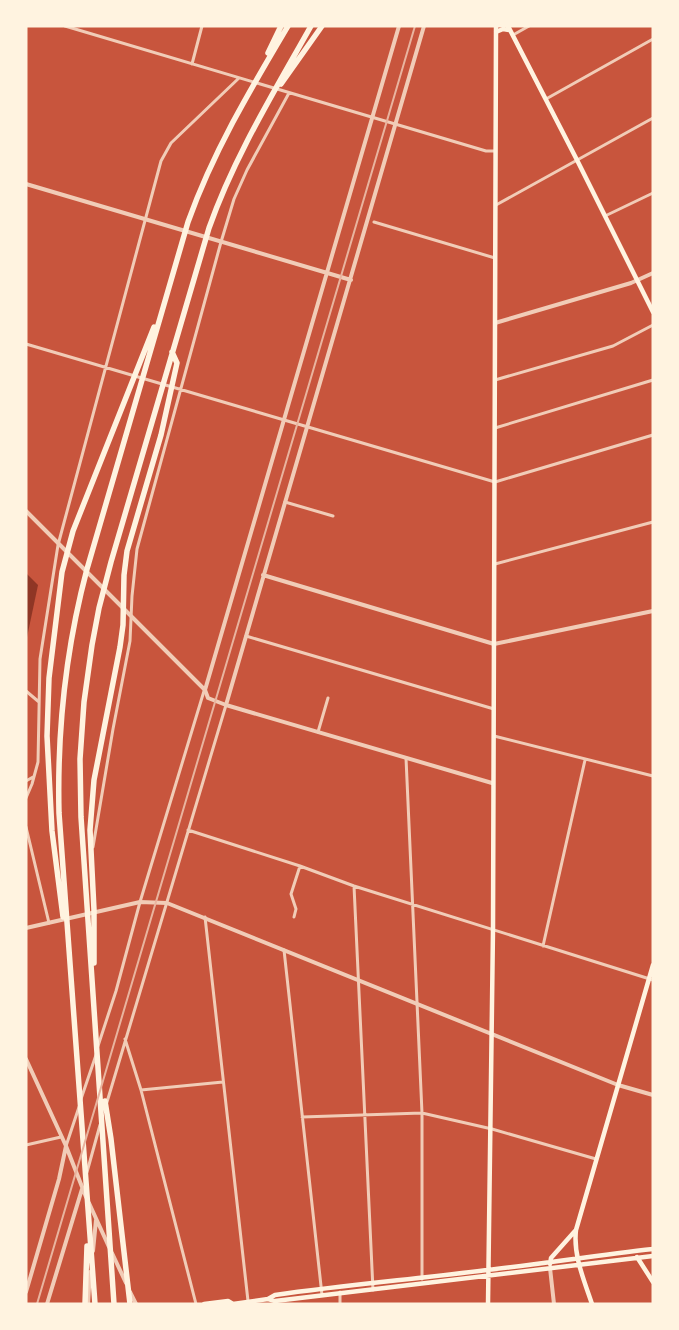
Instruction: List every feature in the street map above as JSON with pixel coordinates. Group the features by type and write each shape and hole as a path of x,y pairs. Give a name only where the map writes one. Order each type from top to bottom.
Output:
{"highway":[{"path":"258,76 281,26"},
{"path":"94,1304 58,794 60,736 68,662 85,577 188,222 215,156 258,76 288,26"},
{"path":"281,82 311,26"},
{"path":"116,1304 81,817 80,760 84,702 92,645 101,602 209,228 235,163 270,97 322,26"},
{"path":"71,982 52,831 47,755 48,697 58,601 66,553 130,384 163,307"},
{"path":"95,1015 94,910 90,843 91,804 98,755 119,653 127,551 170,396 177,363 172,352"},
{"path":"100,1075 111,1139 130,1304"},
{"path":"86,1304 88,1224"}],"main road":[{"path":"488,1304 492,1128 496,26"},
{"path":"496,32 502,28 508,28 512,35 653,312"},
{"path":"592,1304 577,1257 575,1244 576,1230 651,980 653,965"},
{"path":"550,1268 551,1258 576,1230"},
{"path":"204,1304 228,1301 233,1304 248,1301 275,1301 373,1290 489,1273 577,1257 653,1249"},
{"path":"637,1250 637,1258 653,1282"},
{"path":"268,1301 275,1295 422,1277 550,1268 653,1256"}],"street":[{"path":"65,26 396,125 486,151 495,151"},
{"path":"192,64 202,26"},
{"path":"26,1292 59,1179 66,1146 116,990 140,902 399,26"},
{"path":"47,1304 226,704 424,26"},
{"path":"512,35 529,26"},
{"path":"546,99 653,39"},
{"path":"26,798 38,762 40,659 58,545 160,161 171,143 238,78"},
{"path":"96,912 94,845 130,641 136,549 220,242 234,199 247,170 289,93"},
{"path":"495,205 653,118"},
{"path":"26,184 351,280"},
{"path":"605,216 653,193"},
{"path":"374,222 495,258"},
{"path":"495,323 637,280 653,273"},
{"path":"495,380 613,346 653,325"},
{"path":"26,344 495,482 653,435"},
{"path":"495,428 653,380"},
{"path":"285,502 332,516"},
{"path":"26,511 204,690 208,698 492,783"},
{"path":"495,564 653,522"},
{"path":"263,575 494,644 653,611"},
{"path":"246,636 494,709"},
{"path":"26,691 39,702"},
{"path":"318,732 328,698"},
{"path":"493,736 653,776"},
{"path":"406,758 422,1113 422,1283"},
{"path":"543,946 585,760"},
{"path":"26,780 34,777"},
{"path":"26,827 48,923"},
{"path":"188,830 300,866 354,886 651,980"},
{"path":"294,917 296,909 291,894 300,866"},
{"path":"354,886 373,1290"},
{"path":"26,928 140,902 167,903 618,1085 653,1095"},
{"path":"205,917 248,1301"},
{"path":"284,949 322,1295"},
{"path":"125,1039 141,1090 196,1304"},
{"path":"26,1059 66,1146 82,1189 136,1304"},
{"path":"141,1090 223,1082"},
{"path":"302,1117 422,1113 492,1128 596,1159"},
{"path":"26,1145 61,1137"},
{"path":"86,1304 96,1218"},
{"path":"550,1268 554,1304"},
{"path":"339,1287 340,1304"}],"shaded area":[{"path":"26,573 38,585 26,642"}],"railway":[{"path":"37,1304 415,26"}]}
